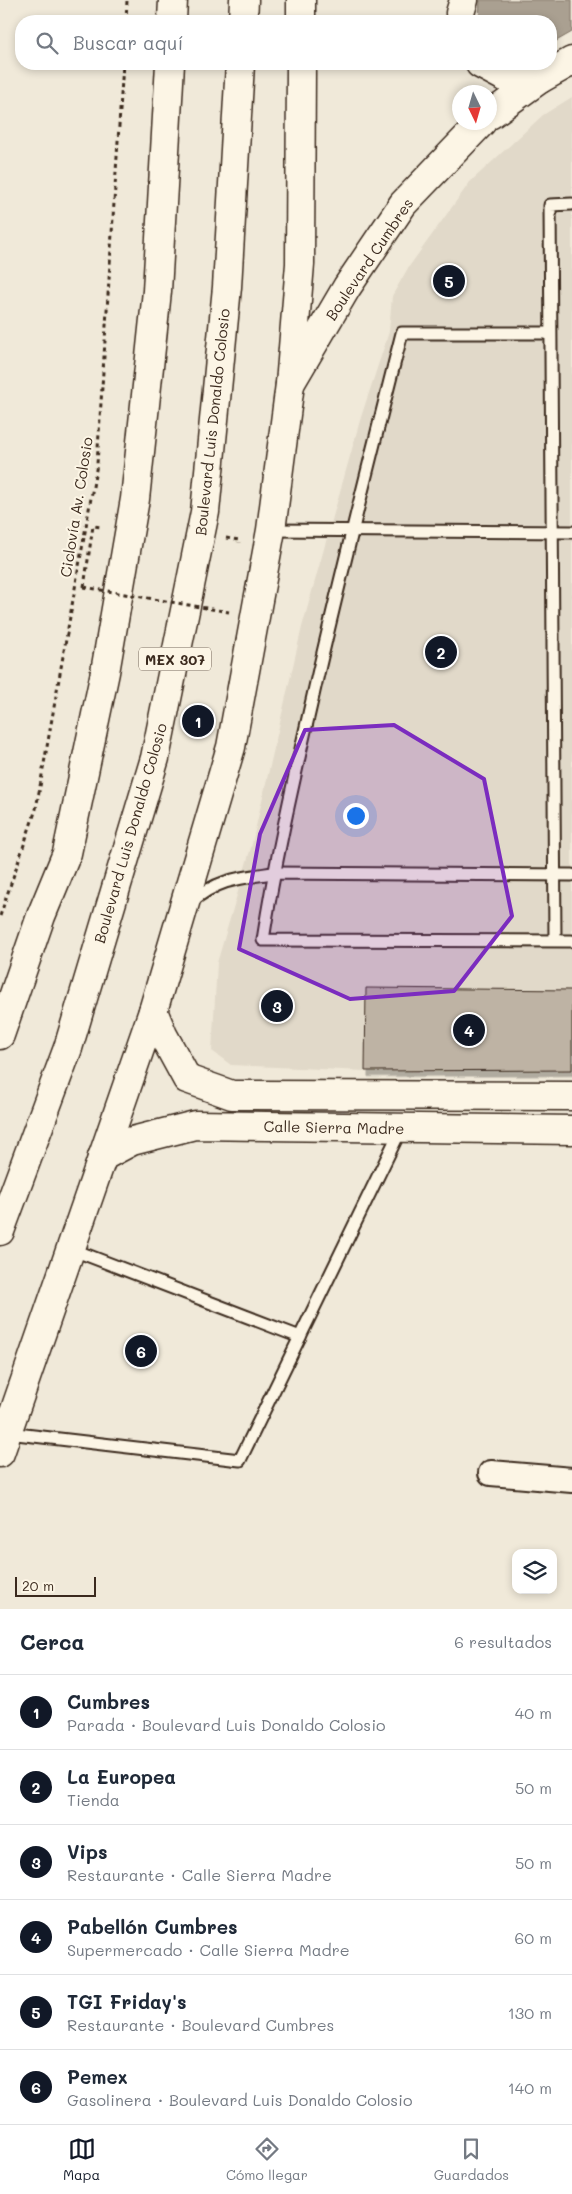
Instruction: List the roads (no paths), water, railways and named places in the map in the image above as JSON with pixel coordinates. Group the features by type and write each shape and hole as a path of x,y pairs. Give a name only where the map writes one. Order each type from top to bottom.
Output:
{"main road":[{"path":"172,15 173,0"},
{"path":"243,15 244,0"},
{"path":"301,0 301,15"},
{"path":"460,15 464,0"},
{"path":"557,69 572,61"},
{"path":"0,1034 41,916 67,853 105,672 132,516 157,291 170,70"},
{"name":"Boulevard Luis Donaldo Colosio","path":"0,1231 68,1048 154,758 163,720 205,512 227,287 240,70"},
{"path":"3,1443 153,1011 185,908 231,747 271,530 290,384 300,264 301,70"},
{"path":"491,70 510,80 540,79"},
{"path":"497,110 540,79 556,70"},
{"name":"Boulevard Cumbres","path":"290,384 347,287 403,204 474,130"},
{"name":"Calle Sierra Madre","path":"153,1011 163,1035 187,1078 232,1096 572,1096"},
{"name":"Calle Sierra Madre","path":"102,1157 132,1141 195,1125 572,1130"}],"street":[{"path":"231,1126 232,1096"},
{"path":"491,1473 572,1480"}],"lane":[{"path":"555,940 550,205 572,204"},
{"path":"550,333 402,334 351,530 273,873 263,940 572,941"},
{"path":"271,530 572,532"},
{"path":"185,908 208,888 234,879 273,873 572,876"},
{"path":"3,1443 240,1460 402,1128"},
{"path":"70,1249 300,1337"}],"place":[{"name":"TGI Friday's","path":"449,281"},
{"name":"La Europea","path":"441,652"},
{"name":"Cumbres","path":"198,721"},
{"name":"Vips","path":"277,1006"},
{"name":"Pabellón Cumbres","path":"469,1030"},
{"name":"Pemex","path":"141,1351"}]}
